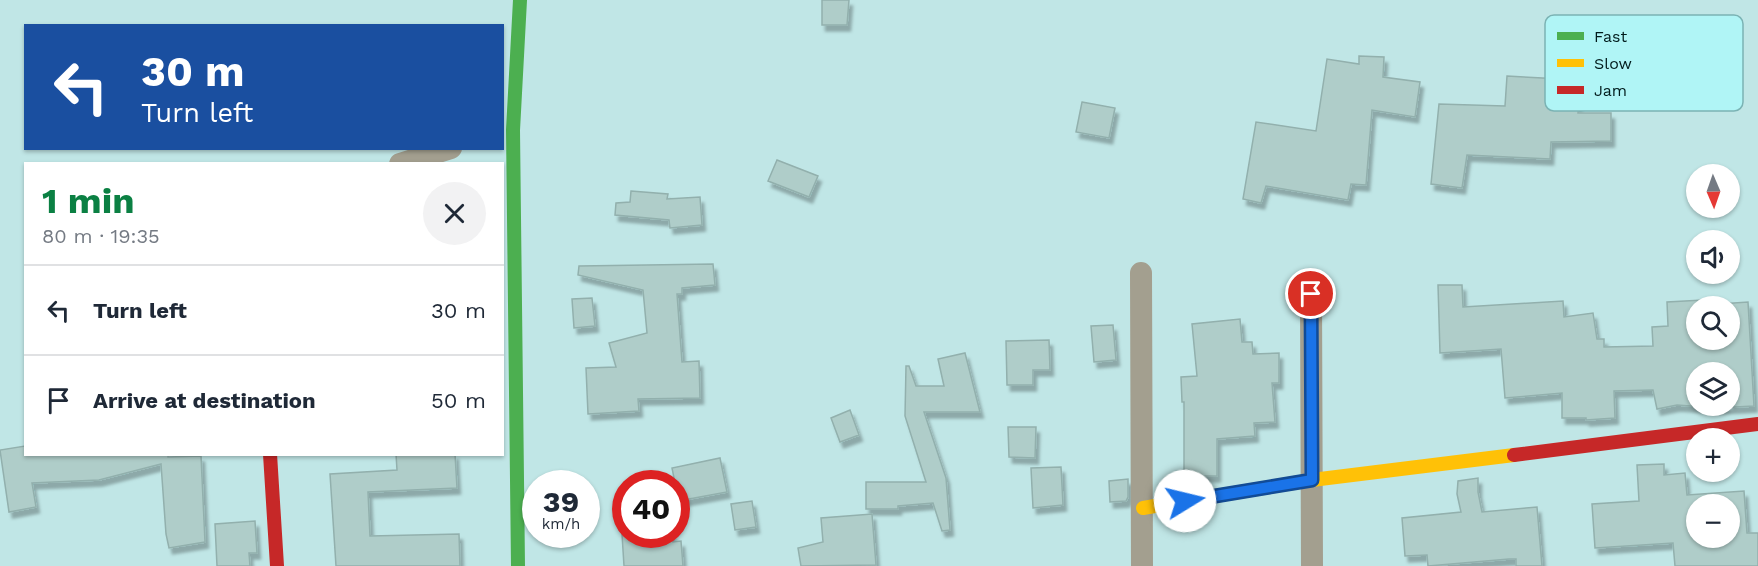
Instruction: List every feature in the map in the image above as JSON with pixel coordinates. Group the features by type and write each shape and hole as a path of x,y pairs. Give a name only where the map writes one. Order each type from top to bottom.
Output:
{"street":[{"path":"518,566 508,132 520,0"},
{"path":"406,162 445,150"},
{"path":"1141,273 1142,566"},
{"path":"1311,294 1312,566"},
{"path":"1143,508 1312,480 1758,424"},
{"path":"270,456 277,566"}],"building":[{"path":"822,0 849,0 847,25 822,25"},
{"path":"1359,56 1384,57 1383,77 1420,82 1415,117 1372,110 1366,185 1351,184 1348,200 1266,186 1261,203 1243,199 1256,122 1316,131 1327,59 1359,64"},
{"path":"1507,76 1545,78 1545,111 1611,113 1611,141 1551,142 1550,159 1467,155 1462,188 1431,184 1439,104 1505,106"},
{"path":"1082,102 1115,108 1109,138 1076,132"},
{"path":"777,160 818,176 809,197 768,181"},
{"path":"631,191 668,194 667,199 700,197 702,225 670,228 669,220 615,215 616,203 630,202"},
{"path":"713,264 715,285 682,288 682,294 677,294 682,362 699,361 700,398 638,399 639,411 588,414 586,368 616,367 609,343 647,333 643,290 578,275 579,266"},
{"path":"1438,285 1462,285 1463,307 1563,301 1564,317 1593,313 1597,339 1604,339 1604,347 1653,346 1652,327 1668,326 1667,302 1686,301 1686,350 1740,350 1740,303 1748,302 1754,406 1740,407 1740,362 1686,362 1686,406 1657,409 1653,390 1614,391 1615,418 1586,420 1586,418 1562,418 1562,393 1505,398 1501,349 1440,353"},
{"path":"592,298 595,326 574,328 572,299"},
{"path":"1240,319 1242,342 1252,342 1253,354 1279,353 1279,383 1272,383 1275,422 1254,423 1255,436 1217,439 1217,476 1184,476 1184,402 1182,402 1181,377 1197,376 1192,324"},
{"path":"1113,325 1116,360 1094,362 1091,326"},
{"path":"1049,340 1050,370 1033,370 1033,385 1007,385 1006,341"},
{"path":"965,353 980,412 924,412 946,478 950,530 942,531 933,503 898,506 898,509 866,509 866,482 926,482 905,416 906,366 909,366 916,386 944,386 938,359"},
{"path":"850,410 859,435 840,442 831,418"},
{"path":"1008,427 1036,427 1035,458 1009,457"},
{"path":"24,446 24,456 201,456 205,542 169,548 161,464 99,480 32,483 36,507 9,512 0,450"},
{"path":"396,456 455,456 457,488 368,492 370,536 459,534 460,566 336,566 330,474 397,470"},
{"path":"720,458 727,492 690,499 690,470 672,470 672,468"},
{"path":"1664,464 1664,475 1685,473 1686,548 1740,548 1740,494 1701,494 1744,491 1747,533 1758,533 1758,566 1675,566 1673,543 1595,548 1592,504 1639,501 1637,465"},
{"path":"1061,467 1063,505 1033,508 1031,468"},
{"path":"1478,478 1482,512 1537,507 1542,566 1516,566 1516,559 1509,559 1428,566 1427,555 1405,556 1402,518 1461,512 1457,494 1458,481"},
{"path":"1128,479 1126,501 1110,502 1109,481"},
{"path":"752,501 756,527 735,530 731,504"},
{"path":"872,514 876,565 801,566 798,548 823,542 821,518"},
{"path":"255,521 257,553 249,553 250,566 217,566 215,524"},
{"path":"623,548 682,548 683,566 624,566"}],"traffic: fast":[{"path":"518,566 513,130 520,0"}],"traffic: slow":[{"path":"1143,508 1312,480 1514,455"}],"traffic: jam":[{"path":"1514,455 1758,424"},
{"path":"270,456 277,566"}],"route":[{"path":"1185,501 1312,480 1311,294"}]}
